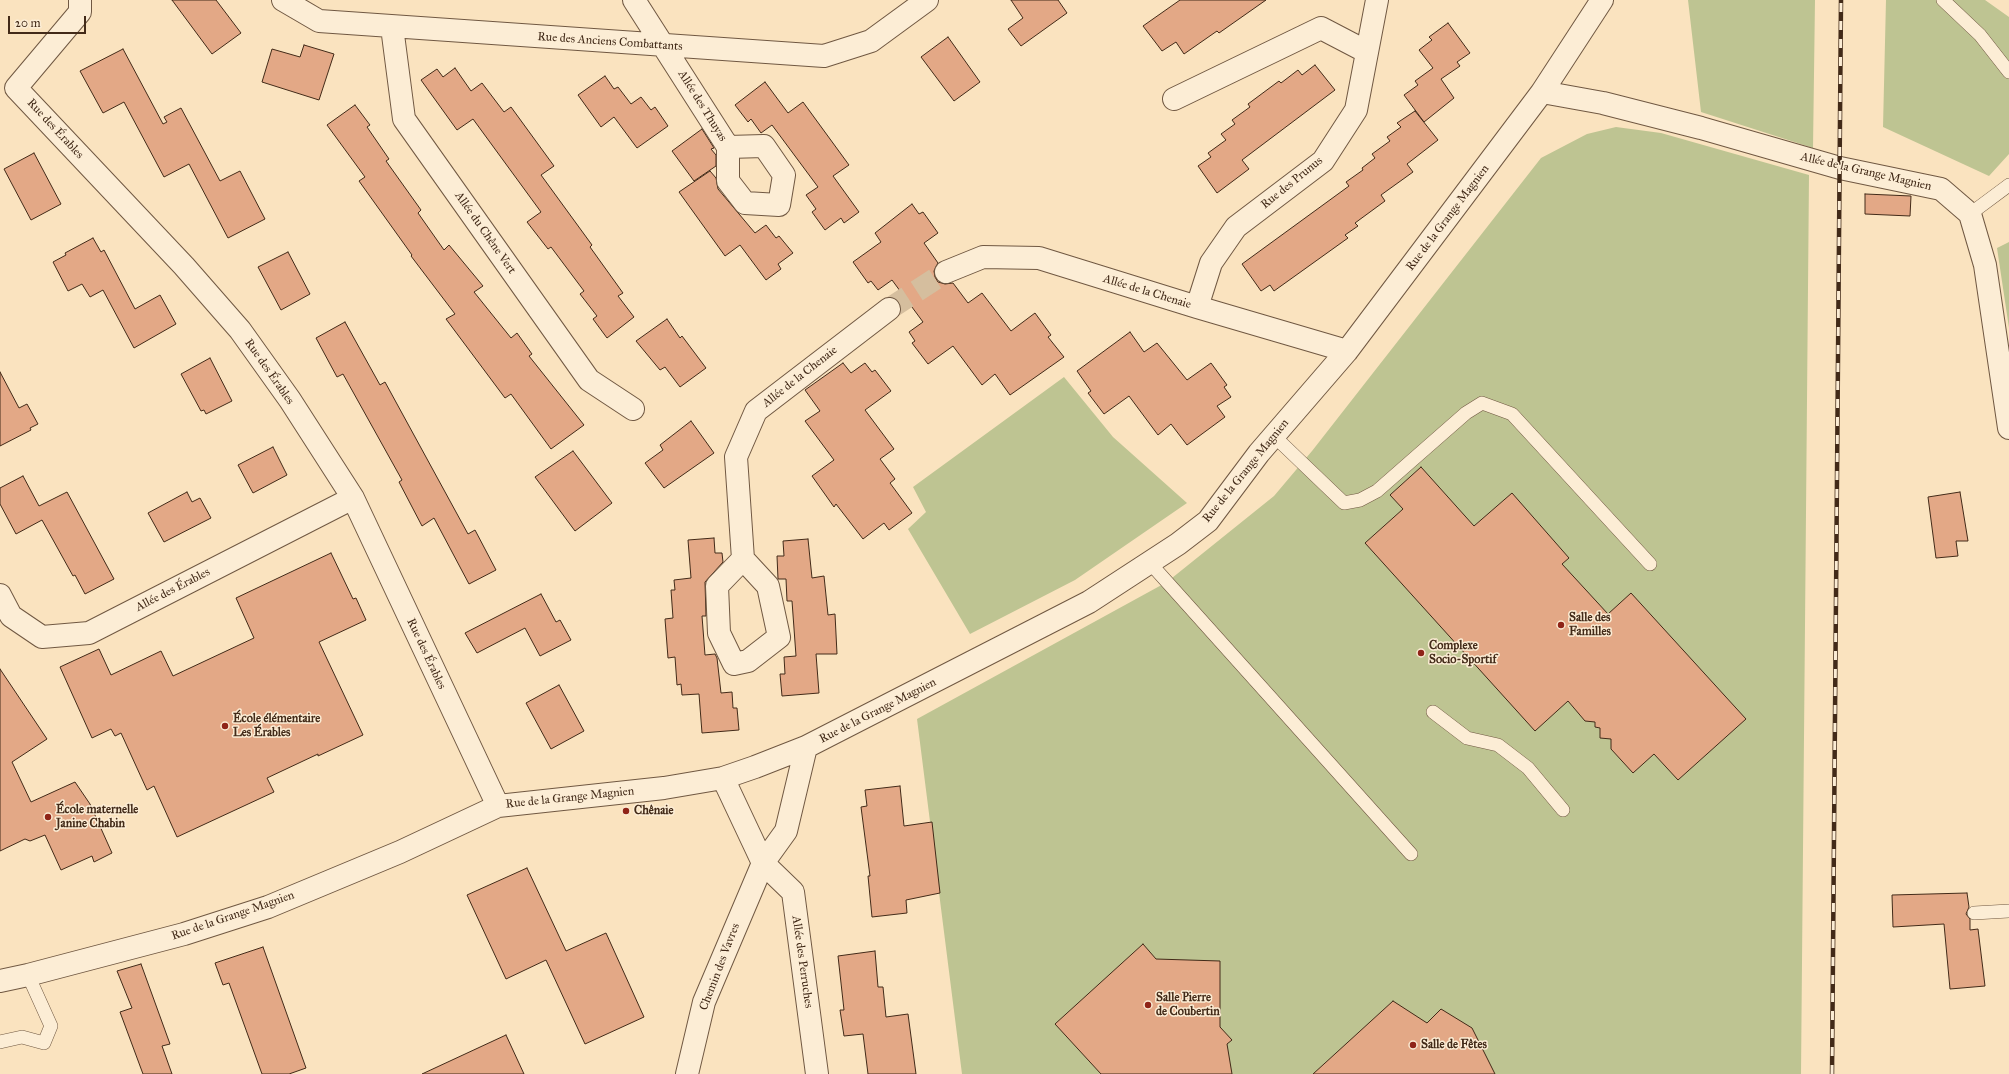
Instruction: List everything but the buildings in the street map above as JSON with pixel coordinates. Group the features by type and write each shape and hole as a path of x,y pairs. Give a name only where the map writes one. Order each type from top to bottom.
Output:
{"street":[{"name":"Rue des Érables","path":"80,0 80,12 8,92 184,266 240,330 290,400 353,498 498,806"},
{"name":"Rue des Anciens Combattants","path":"283,0 319,22 824,56 871,41 927,0"},
{"name":"Allée des Thuyas","path":"634,0 728,147"},
{"name":"Rue des Prunus","path":"1197,307 1211,263 1236,227 1323,161 1356,110 1377,0"},
{"path":"1542,92 1602,0"},
{"name":"Allée du Chêne Vert","path":"392,27 404,119 589,380 633,410"},
{"path":"1174,99 1321,28 1368,52"},
{"name":"Allée de la Grange Magnien","path":"1542,92 1603,103 1671,120 1840,168 1941,189 1970,214"},
{"name":"Rue de la Grange Magnien","path":"0,981 184,934 268,907 400,852 498,806 664,788 723,778 806,747 1088,602 1150,562 1208,521 1274,436 1347,351 1542,92"},
{"path":"1970,214 1985,265 2009,428"},
{"name":"Allée de la Chenaie","path":"946,272 983,257 1039,258 1197,307 1347,351"},
{"name":"Allée de la Chenaie","path":"743,559 736,457 756,411 889,309"},
{"name":"Allée des Érables","path":"0,595 11,616 42,637 89,633 353,498"},
{"name":"Chemin des Vavres","path":"687,1074 704,1002 763,863 786,831 806,747"},
{"path":"723,778 763,863"},
{"name":"Allée des Perruches","path":"763,863 793,892 817,1074"}],"lane":[{"path":"1943,0 1980,35 2009,72"},
{"path":"1970,214 2009,185"},
{"path":"1274,436 1344,503 1360,500 1378,491 1466,413 1482,403 1512,414 1650,564"},
{"path":"1150,562 1411,854"},
{"path":"1433,712 1467,738 1498,745 1528,768 1563,810"},
{"path":"1974,913 2009,911"},
{"path":"0,1042 22,1037 44,1043 52,1026 28,975"}],"green space":[{"path":"1688,0 1815,0 1813,148 1701,112"},
{"path":"1886,0 1985,0 2009,17 2009,154 1989,176 1883,127"},
{"name":"Complexe Socio-Sportif","path":"1616,127 1661,133 1809,175 1801,1074 962,1074 917,719 1167,582 1274,496 1312,451 1541,158 1587,134"},
{"path":"2009,242 2009,328 1997,248"},
{"path":"1064,377 1113,437 1187,503 1075,580 970,634 908,529 926,512 913,487"}],"tunnel":[{"path":"889,309 946,272"}],"railway":[{"path":"1832,1074 1841,0"}],"place":[{"name":"Salle des Familles","path":"1561,625"},
{"name":"Complexe Socio-Sportif","path":"1421,653"},
{"name":"École élémentaire Les Érables","path":"225,726"},
{"name":"Chênaie","path":"626,811"},
{"name":"École maternelle Janine Chabin","path":"48,817"},
{"name":"Salle Pierre de Coubertin","path":"1148,1005"},
{"name":"Salle de Fêtes","path":"1413,1045"}]}
